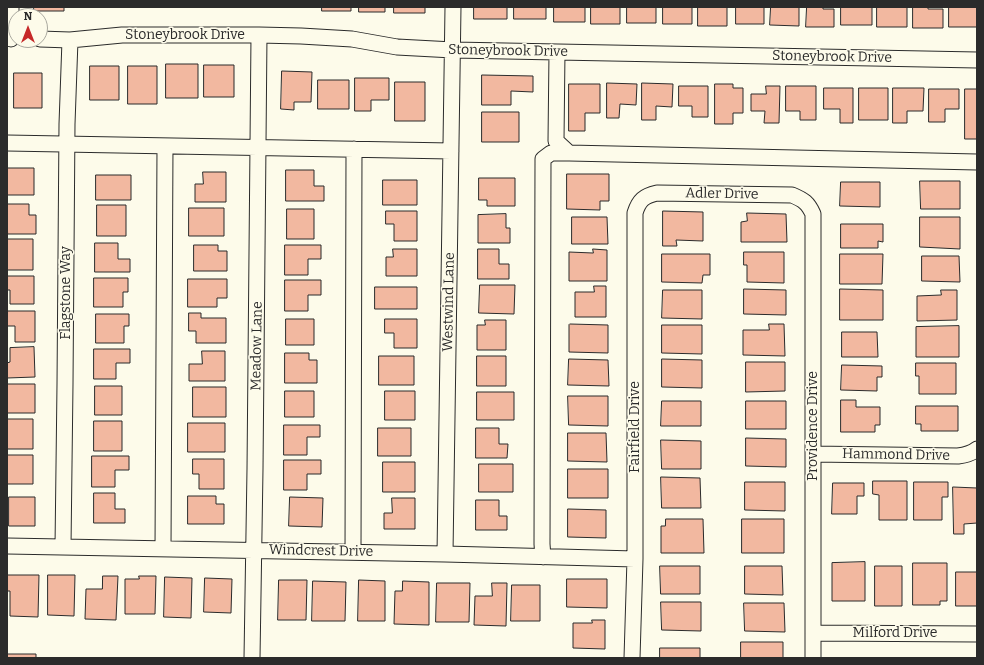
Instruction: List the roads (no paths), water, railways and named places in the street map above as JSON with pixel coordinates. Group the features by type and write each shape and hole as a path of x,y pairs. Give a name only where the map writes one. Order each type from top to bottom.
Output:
{"street":[{"name":"Westwind Lane","path":"445,554 453,7"},
{"name":"Stoneybrook Drive","path":"48,40 70,40 122,35 260,35 352,39 397,47 453,50 977,60"},
{"name":"Meadow Lane","path":"252,658 256,446 260,35"},
{"name":"Flagstone Way","path":"63,547 67,144 70,40"},
{"path":"557,52 556,141 569,153"},
{"path":"7,143 451,151"},
{"path":"163,549 165,146"},
{"path":"353,552 354,150"},
{"path":"543,557 543,159 551,153 569,153 977,162"},
{"name":"Adler Drive","path":"642,199 649,194 657,193 792,195 802,199"},
{"name":"Fairfield Drive","path":"632,658 635,559 635,213 637,205 642,199"},
{"name":"Providence Drive","path":"802,199 809,206 813,214 812,658"},
{"name":"Hammond Drive","path":"813,454 958,456 966,455 977,449"},
{"name":"Windcrest Drive","path":"7,546 635,559"},
{"name":"Milford Drive","path":"813,633 977,634"}]}
